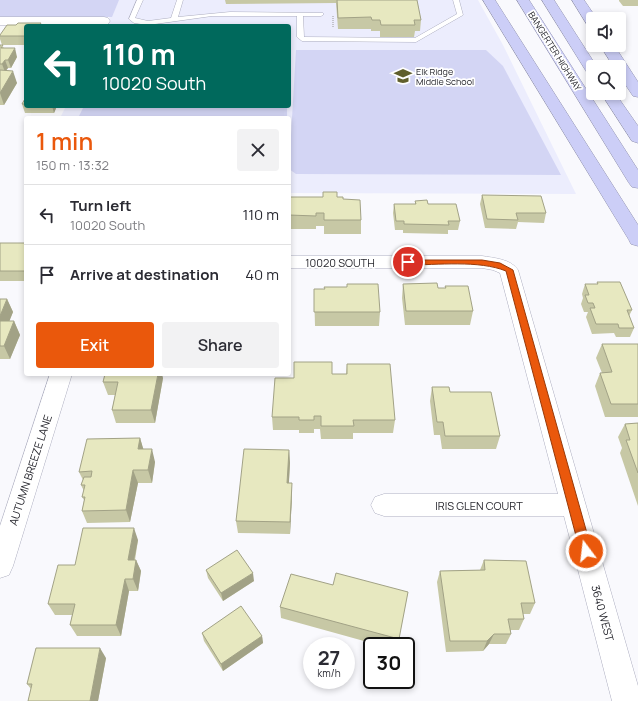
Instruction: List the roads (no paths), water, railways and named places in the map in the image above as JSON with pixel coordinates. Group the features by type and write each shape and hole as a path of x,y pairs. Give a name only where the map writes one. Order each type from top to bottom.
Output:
{"highway":[{"path":"489,0 638,240"},
{"name":"BANGERTER HIGHWAY","path":"523,0 638,183"},
{"name":"BANGERTER HIGHWAY","path":"548,0 586,60"},
{"path":"578,0 586,12"},
{"path":"612,52 638,93"},
{"path":"613,100 638,138"}],"street":[{"path":"0,20 104,21"},
{"name":"10020 SOUTH","path":"291,262 482,262 497,264 509,270"},
{"name":"3640 WEST","path":"509,270 627,701"},
{"name":"AUTUMN BREEZE LANE","path":"0,566 60,376"},
{"name":"IRIS GLEN COURT","path":"384,505 574,505"}],"lane":[{"path":"140,0 132,19 137,22 146,23 198,14 320,14"},
{"path":"174,19 180,0"},
{"path":"300,14 299,33 302,39 416,40 460,15 456,0"}],"place":[{"name":"Elk Ridge Middle School","path":"403,76"}]}
